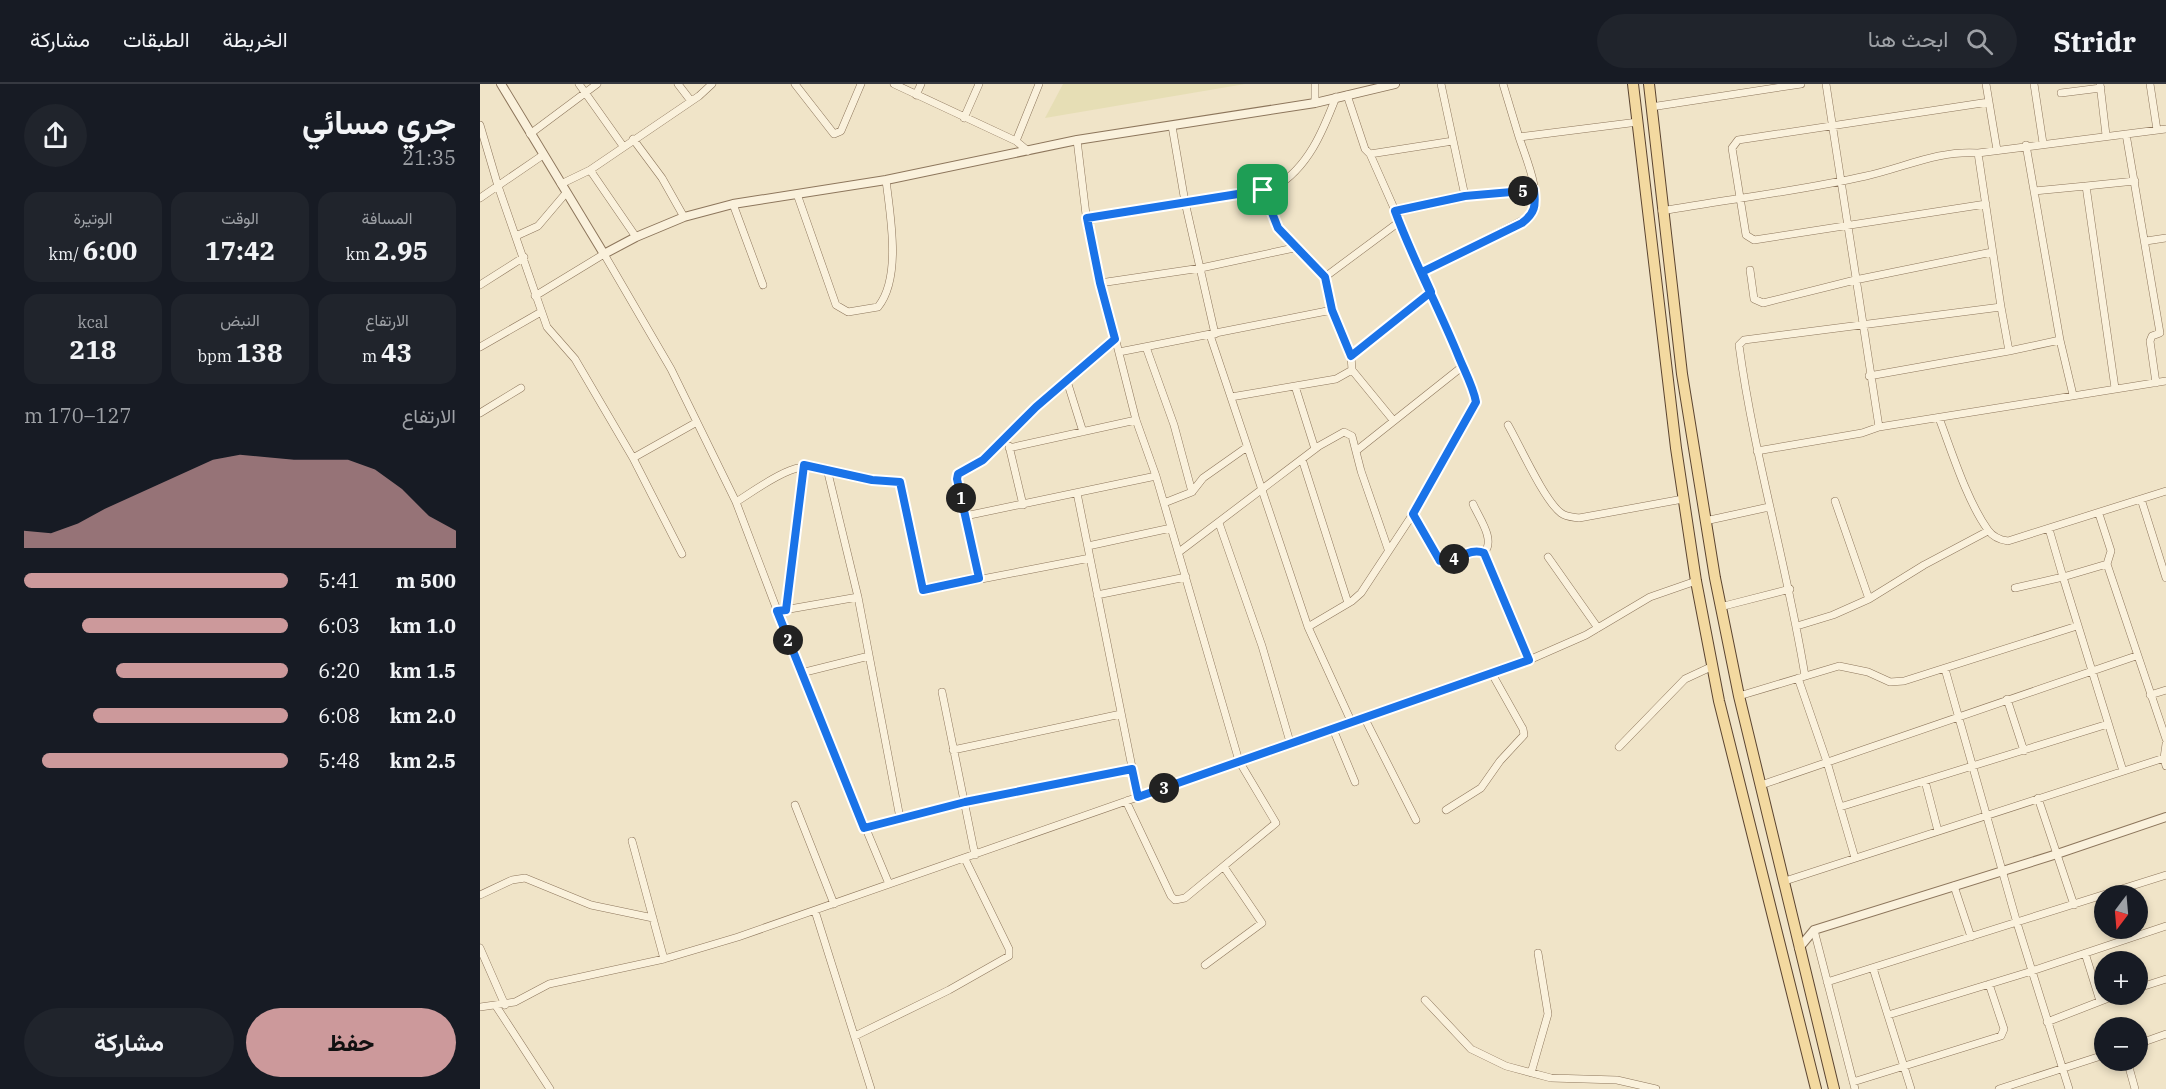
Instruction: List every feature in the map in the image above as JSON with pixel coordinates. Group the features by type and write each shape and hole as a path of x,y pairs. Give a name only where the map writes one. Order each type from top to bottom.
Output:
{"main road":[{"path":"1633,84 1683,499 1696,581 1713,666 1816,1089"},
{"path":"1649,84 1682,374 1720,607 1739,696 1785,881 1792,922 1834,1089"}],"street":[{"path":"501,84 671,369 736,502 801,673 889,884"},
{"path":"579,84 623,146"},
{"path":"530,134 597,84"},
{"path":"678,84 692,101"},
{"path":"561,184 590,170 692,101 712,84"},
{"path":"795,84 832,133 837,134 861,84"},
{"path":"894,84 1016,141 1028,151"},
{"path":"916,95 921,84"},
{"path":"964,118 979,84"},
{"path":"1016,141 1039,84"},
{"path":"1315,84 1315,103"},
{"path":"535,296 636,237 684,217 733,204 886,180 1077,140 1315,103 1347,95 1362,87 1395,84"},
{"path":"1441,84 1465,196"},
{"path":"1422,272 1522,223 1535,209 1534,190 1503,84"},
{"path":"1651,107 1801,84"},
{"path":"1826,84 1869,376 1879,427"},
{"path":"1986,84 1997,150"},
{"path":"2034,84 2043,143"},
{"path":"2150,84 2157,130"},
{"path":"2061,93 2100,86 2106,135"},
{"path":"1308,627 1348,603 1361,592 1413,514 1476,405 1463,366 1370,154 1365,148 1347,95"},
{"path":"1087,218 1263,190 1285,181 1314,147 1336,97"},
{"path":"1986,204 1754,240 1746,235 1732,148 1734,142 1989,102"},
{"path":"1519,137 1638,122"},
{"path":"480,126 541,312 555,339 575,359 633,458 682,554"},
{"path":"1172,126 1185,202 1201,268 1213,334 1231,397 1308,627 1351,721"},
{"path":"1662,211 1840,181 1955,153 1978,153 2026,145 2166,129"},
{"path":"2126,134 2163,332 2152,336 2150,341 2156,383"},
{"path":"633,139 662,178 684,217"},
{"path":"1077,140 1087,218 1100,283 1136,420 1172,528 1239,761 1276,823 1185,898 1175,900 1171,896 1126,801"},
{"path":"1370,154 1453,141"},
{"path":"2026,145 2060,340 2073,395"},
{"path":"1978,153 2009,351"},
{"path":"480,198 543,155"},
{"path":"590,170 636,237"},
{"path":"797,194 836,305 848,312 878,307 887,285 893,240 886,180"},
{"path":"2034,191 2135,181"},
{"path":"2086,186 2115,388"},
{"path":"1263,190 1278,228 1294,248 1325,277 1332,310 1351,356 1352,370 1393,420"},
{"path":"1395,211 1465,196 1534,190"},
{"path":"516,236 538,226 566,193"},
{"path":"733,204 763,285"},
{"path":"1325,277 1399,222"},
{"path":"2146,241 2166,238"},
{"path":"1100,283 1268,256 1294,248"},
{"path":"1750,270 1754,299 1762,303 1855,280 1992,252"},
{"path":"480,285 524,257"},
{"path":"1351,356 1431,292"},
{"path":"1855,858 1802,677 1797,626 1790,589 1768,507 1739,345 1741,342 2001,307"},
{"path":"1119,352 1332,310"},
{"path":"480,347 541,312"},
{"path":"979,578 957,476 983,460 1007,435 1115,339"},
{"path":"1869,376 2060,340"},
{"path":"1146,347 1171,415 1192,492"},
{"path":"1356,451 1463,366"},
{"path":"1231,397 1336,379 1352,370"},
{"path":"1067,381 1083,432"},
{"path":"1757,452 1862,433 1879,427 2166,381"},
{"path":"1295,386 1315,450"},
{"path":"480,413 521,388"},
{"path":"1939,418 1962,478 1988,531 2001,540 2008,541 2049,529 2166,491"},
{"path":"1010,448 1136,420"},
{"path":"633,458 697,422"},
{"path":"1508,425 1548,497 1560,513 1566,516 1579,518 1683,499"},
{"path":"1179,552 1302,459 1344,432 1352,436 1388,549"},
{"path":"1007,435 1023,505"},
{"path":"1164,503 1192,492 1203,478 1247,447"},
{"path":"1302,459 1348,603"},
{"path":"736,502 791,469 804,465 872,480 900,482 923,590 1090,558"},
{"path":"786,610 804,465"},
{"path":"826,471 830,478 858,597 900,818"},
{"path":"965,516 1156,476"},
{"path":"1077,493 1138,797"},
{"path":"2141,499 2166,578"},
{"path":"1835,501 1869,599"},
{"path":"1473,504 1489,540 1488,549 1484,553"},
{"path":"1705,521 1768,507"},
{"path":"1413,514 1440,561 1446,562 1475,551 1484,553"},
{"path":"2099,514 2111,551 2107,564 2166,740"},
{"path":"1219,523 1262,646 1290,742"},
{"path":"1088,546 1172,528"},
{"path":"2049,529 2090,671 2124,771"},
{"path":"1797,626 1833,615 1869,599 1924,565 1988,531"},
{"path":"1484,553 1529,660"},
{"path":"1548,557 1598,628"},
{"path":"2015,588 2107,564"},
{"path":"1097,595 1186,577"},
{"path":"480,1007 505,1005 549,984 664,959 815,911 965,859 1290,742 1529,660 1598,628 1650,597 1696,581"},
{"path":"1720,607 1790,589"},
{"path":"777,611 858,597"},
{"path":"1739,696 1845,666 1897,682 1945,669 2077,626"},
{"path":"801,673 869,656"},
{"path":"1761,785 2136,656"},
{"path":"1618,747 1685,679 1713,666"},
{"path":"1945,669 2001,872 2069,1089"},
{"path":"1446,810 1481,788 1504,756 1524,735 1523,729 1491,672"},
{"path":"2150,695 2166,690"},
{"path":"942,692 975,855"},
{"path":"2007,699 2024,751"},
{"path":"953,750 1121,714"},
{"path":"1364,717 1416,820"},
{"path":"1840,807 2108,724"},
{"path":"1333,729 1354,782"},
{"path":"1785,881 2124,771 2165,762 2166,744"},
{"path":"864,828 965,802 1132,769"},
{"path":"1925,781 1938,831"},
{"path":"2038,798 2074,905"},
{"path":"795,805 834,904"},
{"path":"1799,948 1814,930 2001,872 2166,817"},
{"path":"632,840 664,959"},
{"path":"855,1036 949,990 1009,956 1009,949 965,859"},
{"path":"1205,965 1262,922 1224,867"},
{"path":"1827,982 2166,875"},
{"path":"480,895 512,880 525,878 591,905 653,918"},
{"path":"1954,886 1971,937"},
{"path":"815,911 871,1089"},
{"path":"1792,922 1814,930"},
{"path":"1888,1015 2032,971 2166,926"},
{"path":"1814,930 1854,1086 1904,1066 2004,1034 1989,984"},
{"path":"480,948 505,1005"},
{"path":"1531,1073 1548,1014 1538,953"},
{"path":"2085,953 2094,982"},
{"path":"1873,968 1911,1089"},
{"path":"2148,985 2166,979"},
{"path":"1425,1000 1471,1049 1506,1066 1570,1080 1617,1080 1656,1089"},
{"path":"2047,1022 2094,1003"},
{"path":"495,1006 550,1089"},
{"path":"2148,1040 2166,1034"},
{"path":"2000,1089 2021,1086 2094,1057"},
{"path":"2130,1071 2135,1089"}],"shaded area":[{"path":"1063,84 1245,84 1045,118"}],"route":[{"path":"1263,190 1087,218 1100,283 1115,339 1036,407 983,460 958,474 957,479 979,578 923,590 900,482 872,480 804,465 786,610 777,611 830,738 864,828 965,802 1132,769 1138,797 1529,660 1484,553 1475,551 1446,562 1440,561 1413,514 1476,402 1448,330 1431,292 1399,222 1395,211 1456,200 1465,196 1534,190 1535,209 1531,216 1522,223 1422,272 1431,292 1351,356 1332,310 1327,280 1294,248 1278,228 1270,214 1263,190"}]}
